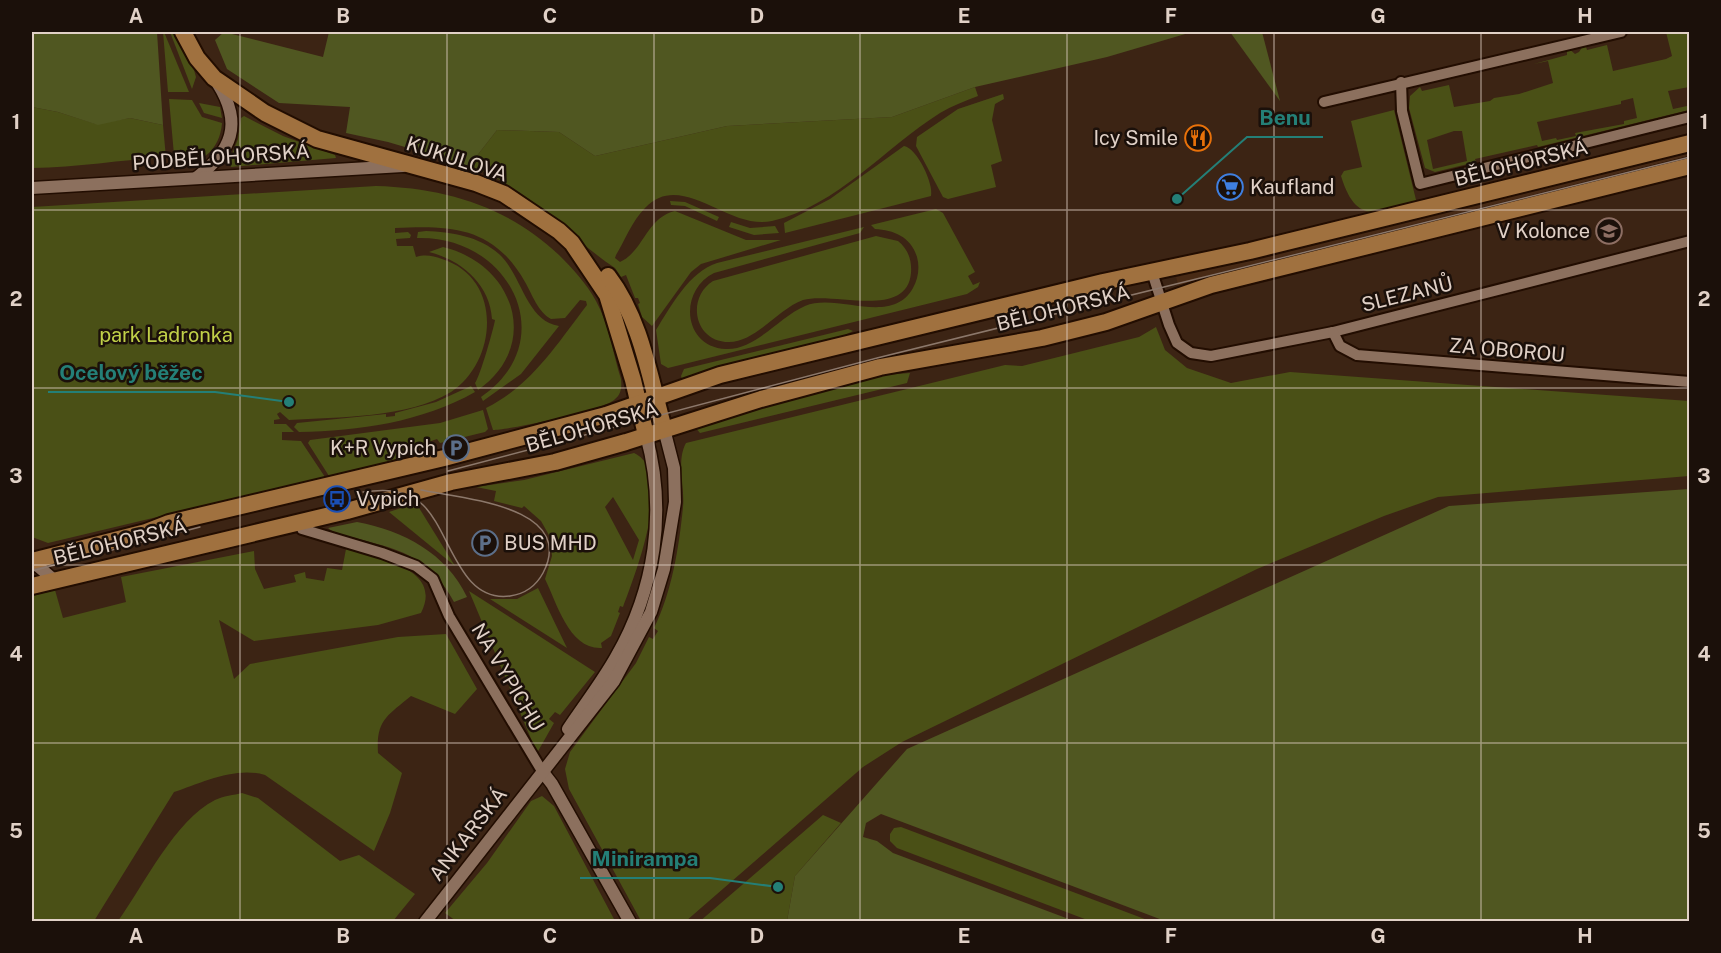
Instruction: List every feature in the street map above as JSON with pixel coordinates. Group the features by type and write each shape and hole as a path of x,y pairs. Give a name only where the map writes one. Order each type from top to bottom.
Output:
{"main road":[{"name":"KUKULOVA","path":"183,32 197,58 214,78 265,113 317,138 476,183 504,194 536,214 572,243 607,295 647,400"},
{"name":"BĚLOHORSKÁ","path":"32,561 146,532 180,520 444,458 647,400 720,375 1152,272 1250,251 1689,143"},
{"name":"BĚLOHORSKÁ","path":"32,586 451,482 555,462 760,399 880,367 1049,336 1117,319 1221,282 1689,166"},
{"path":"647,400 664,429"},
{"path":"646,435 647,400"}],"street":[{"path":"1324,102 1401,82 1621,32"},
{"path":"195,179 210,167 231,136 233,118 226,97 214,78"},
{"path":"1401,82 1402,111 1420,184 1689,117"},
{"name":"PODBĚLOHORSKÁ","path":"32,188 413,166"},
{"name":"SLEZANŮ","path":"1161,303 1177,343 1187,351 1203,356 1215,356 1333,332 1689,241"},
{"name":"BĚLOHORSKÁ","path":"1152,272 1161,303"},
{"name":"ZA OBOROU","path":"1333,332 1340,346 1357,355 1689,382"},
{"name":"ANKARSKÁ","path":"425,921 614,681 651,612 664,569 675,502 674,468 664,429"},
{"name":"ANKARSKÁ","path":"542,771 617,655 645,590 653,554 657,507 656,477 646,435"},
{"name":"NA VYPICHU","path":"300,521 302,529 382,553 416,566 433,579 448,616 542,771 552,783 630,921"},
{"path":"32,561 54,580"}],"shaded area":[{"path":"1689,150 1689,159 1179,288 1176,277 1181,276 1181,272"}],"green space":[{"path":"32,32 157,32 163,125 130,118 98,125 58,112 32,107"},
{"path":"164,32 189,92 168,92"},
{"path":"170,32 194,70 196,77 192,89"},
{"path":"224,32 323,57 329,32 1192,32 1107,57 975,87 892,117 727,126 595,156 559,132 497,130 469,166 388,142 346,133 350,107 279,103 227,69 215,40"},
{"path":"1230,32 1262,32 1280,101"},
{"path":"1666,32 1689,32 1689,87 1668,91 1673,109 1687,106 1689,110 1538,147 1537,145 1475,159 1476,162 1435,172 1425,168 1409,108 1410,96 1420,87 1422,91 1449,85 1454,107 1519,94 1553,83 1548,61 1534,64 1567,55 1567,47 1575,54 1585,43 1587,50 1607,45 1613,71 1672,56","holes":["1633,98 1637,118 1624,121 1624,124 1575,133 1576,136 1542,141 1537,122 1621,104 1621,101","1454,131 1462,131 1467,161 1433,169 1427,140"]},
{"path":"975,87 978,96 940,113 839,189 818,203 796,213 772,221 755,222 690,198 674,195 659,198 645,208 632,225 616,255 615,258 620,262 635,250 658,220 675,211 746,240 781,240 701,264 691,272 652,326 642,317 638,304 640,303 638,298 635,298 626,275 621,277 615,268 510,186 469,166 497,130 559,132 595,156 727,126 892,117"},
{"path":"1003,94 1004,99 995,104 992,120 1002,161 991,165 996,187 948,199 943,197 916,146 917,137 958,109"},
{"path":"169,99 192,100 202,117 222,123 213,148 193,163 175,166"},
{"path":"199,103 220,107 222,118 204,113"},
{"path":"32,107 58,112 96,124 130,118 163,125 166,158 32,168"},
{"path":"1394,110 1417,204 1370,212 1361,209 1354,202 1341,176 1344,171 1362,167 1351,121"},
{"path":"244,116 283,136 335,155 336,158 231,167 229,161 238,139 241,118"},
{"path":"904,146 914,153 924,167 930,183 931,196 785,233 784,223 830,199"},
{"name":"park Ladronka","path":"376,186 426,191 474,203 518,224 559,255 584,282 608,329 621,379 618,396 606,404 575,414 493,430 486,408 502,399 530,376 554,349 587,305 586,301 580,300 565,318 551,319 539,307 513,264 500,250 485,240 453,229 395,228 395,233 408,232 411,235 410,238 396,239 397,246 413,246 416,257 436,257 462,269 476,283 484,301 487,321 485,341 478,361 467,378 451,392 415,407 372,415 289,420 280,412 277,414 280,419 274,420 274,424 286,424 294,432 282,432 282,440 301,441 325,477 48,543 32,537 32,207"},
{"path":"670,201 685,202 719,217 717,221 685,206 671,205"},
{"path":"936,209 943,213 975,272 968,276 973,285 980,282 978,287 967,294 668,368 661,364 656,330 689,282 707,267 717,263 864,227 860,233 714,273 702,281 691,304 690,317 694,329 701,339 712,346 726,349 737,348 757,339 805,306 832,303 878,307 891,305 903,299 913,288 917,277 918,261 914,250 911,244 901,236 875,229 871,225"},
{"path":"731,222 750,228 775,226 779,233 754,235 729,227"},
{"path":"418,232 464,236 491,248 507,263 539,316 559,326 521,374 483,401 481,397 506,374 519,348 521,321 515,295 500,272 478,254 450,242 417,238"},
{"path":"876,236 898,241 909,255 911,273 906,287 897,296 867,301 816,298 803,300 785,310 758,331 739,341 717,340 701,327 697,308 699,298 704,289 713,281"},
{"path":"443,247 468,256 487,270 502,288 511,308 514,329 510,351 498,372 478,390 475,383 495,320 492,319 486,295 472,275 452,261 429,252"},
{"path":"1156,327 1165,350 1187,368 1231,383 1290,372 1689,401 1689,476 1438,497 1384,516 1257,569 902,742 863,767 686,921 641,921 569,789 565,769 570,752 636,663 649,637 653,639 658,631 654,628 666,600 679,538 683,507 682,458 686,443 1005,365 1022,366 1139,337"},
{"path":"848,329 853,331 833,341 682,379 681,376 684,369"},
{"path":"910,373 907,383 700,433 694,426 870,376"},
{"path":"471,386 475,392 434,411 412,418 344,430 299,432 294,427 297,423 386,414 386,417 395,416 395,413 436,402"},
{"path":"483,410 488,429 485,432 440,443 437,439 389,462 348,473 329,476 308,443 310,440 440,423"},
{"path":"634,453 646,464 652,481 652,502 648,526 623,607 620,606 618,612 620,613 611,636 601,643 602,648 591,647 581,641 560,612 545,579 552,556 550,537 541,521 524,506 522,508 494,501 496,491 476,487 524,480","holes":["613,497 639,540 633,560 605,507"]},
{"path":"1689,489 1687,553 1690,559 1689,921 1165,921 881,814 866,823 863,837 877,841 893,853 1074,921 787,921 795,876 907,749 1449,506"},
{"path":"416,503 455,566 389,512"},
{"path":"357,522 391,531 422,546 448,568 467,597 454,602 445,587 426,566 403,553 339,534 328,528"},
{"path":"346,549 389,561 416,575 423,585 426,598 421,613 378,625 254,641 219,620 234,679 250,664 398,637 446,634 477,689 455,714 411,696 389,714 381,726 378,753 402,773 390,813 374,851 265,775 231,774 174,792 94,921 32,921 32,596 55,590 63,618 126,602 121,577 254,551 255,569 264,589 296,582 294,575 305,572 306,578 324,581 327,568 342,570"},
{"path":"538,588 567,648 490,599 517,599"},
{"path":"469,591 595,672 560,715 555,712 549,719 554,723 537,753"},
{"path":"242,793 258,798 340,861 359,855 415,894 393,921 118,921 161,854 187,822 200,809 215,800"},
{"path":"542,796 554,806 615,921 456,921 445,913 487,863 531,801"},
{"path":"823,815 841,823 795,876 787,921 699,922"},
{"path":"901,827 1150,921 1090,921 897,848 890,841 890,834 894,828"}],"tram line":[{"path":"448,471 877,358 1690,157"},
{"path":"363,492 395,491 410,496 423,505 433,517 467,577 479,589 493,595 510,596 529,589 537,582 543,573 549,551 544,533 530,519 486,502 421,490"},
{"path":"32,571 200,527"}],"place":[{"name":"Icy Smile","path":"1198,138"},
{"name":"Kaufland","path":"1230,187"},
{"name":"Benu","path":"1177,199"},
{"name":"V Kolonce","path":"1609,231"},
{"name":"Ocelový běžec","path":"289,402"},
{"name":"K+R Vypich","path":"456,448"},
{"name":"Vypich","path":"337,499"},
{"name":"BUS MHD","path":"485,543"},
{"name":"Minirampa","path":"778,887"}]}
